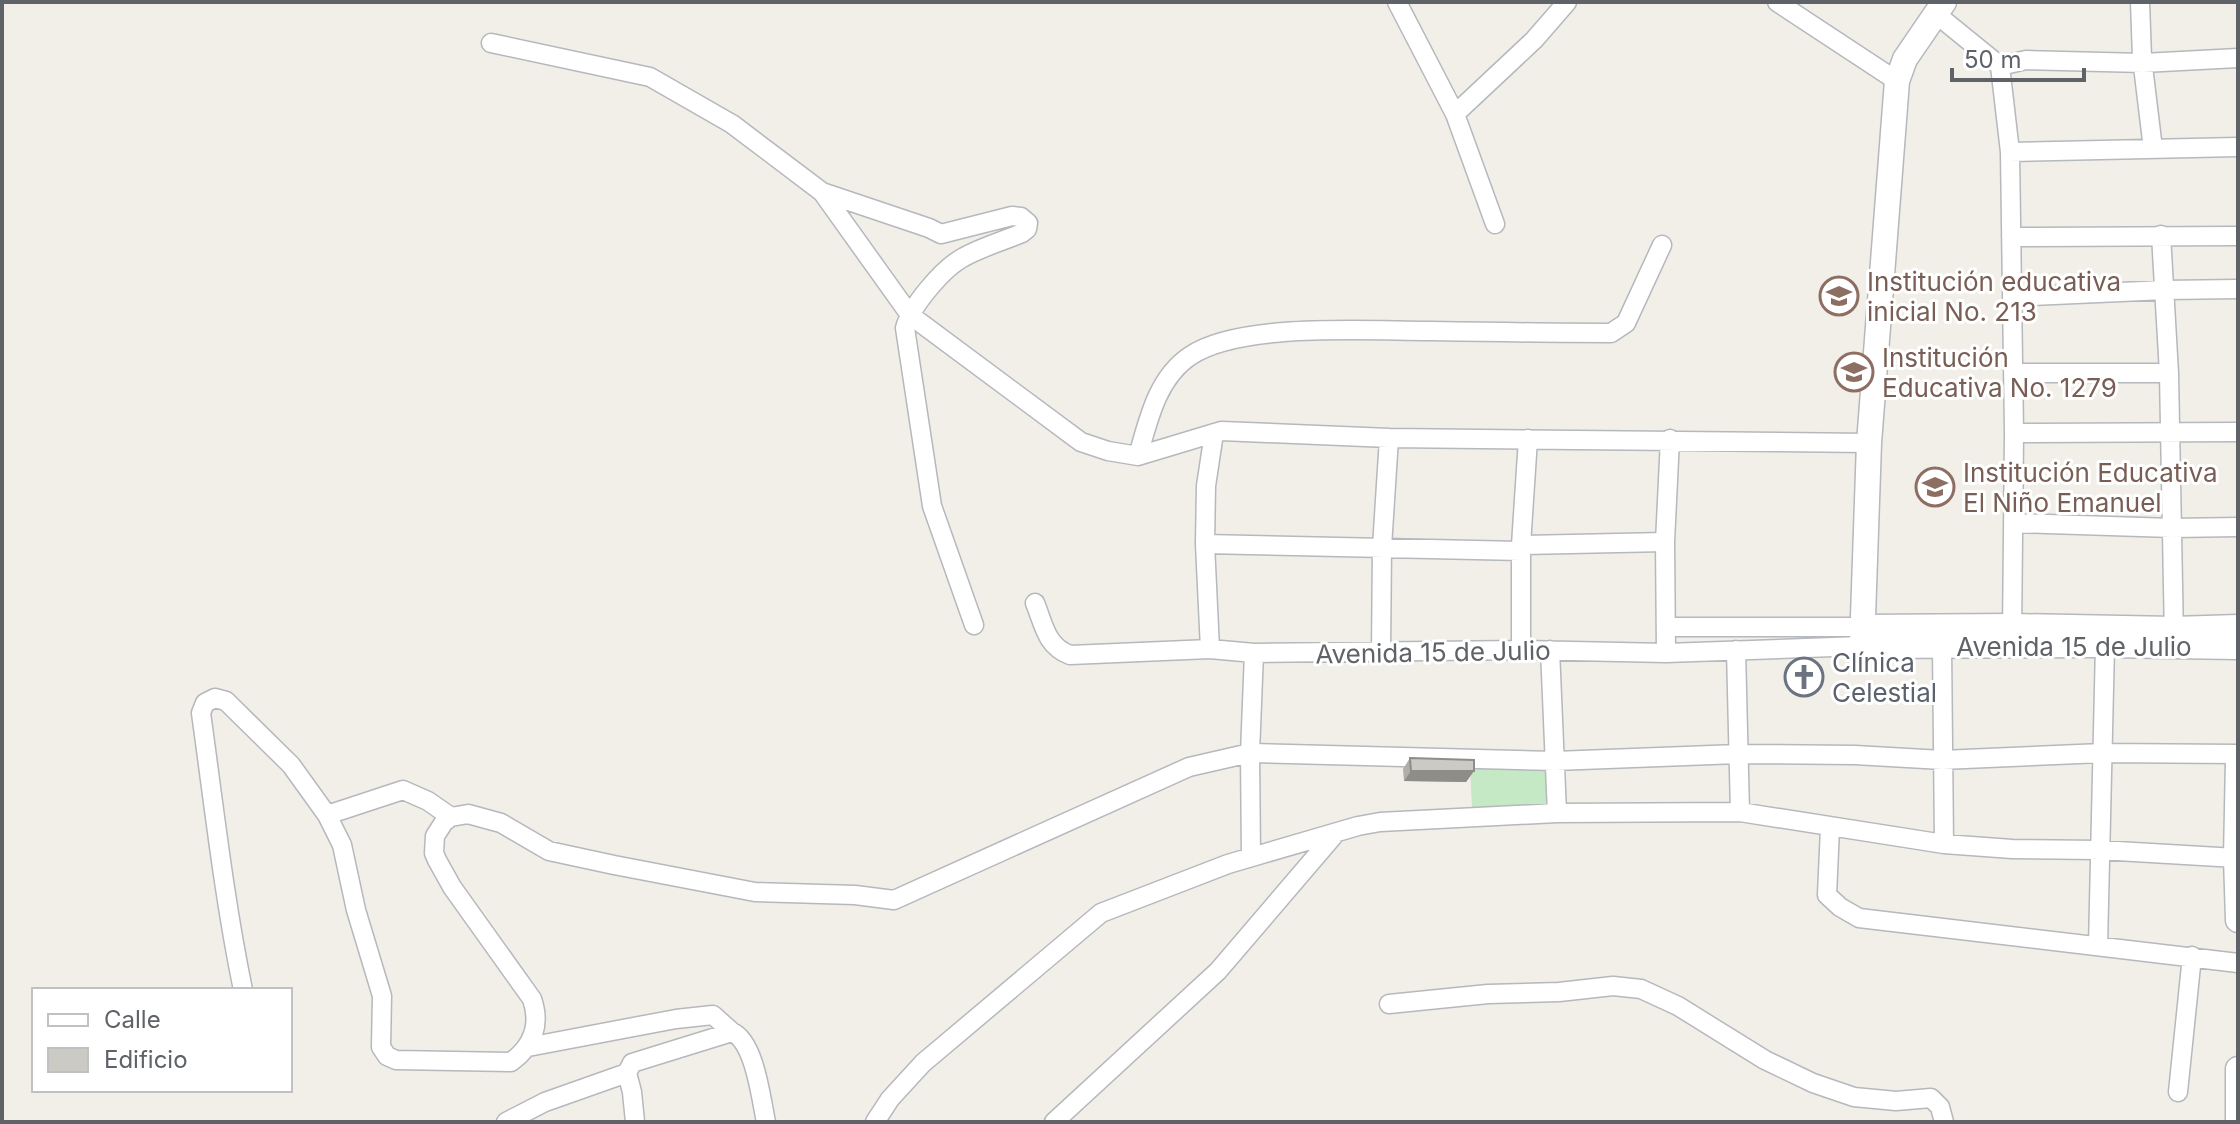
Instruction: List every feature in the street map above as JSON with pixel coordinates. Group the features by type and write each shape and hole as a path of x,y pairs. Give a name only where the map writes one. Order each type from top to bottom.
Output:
{"street":[{"path":"1397,2 1455,114 1495,224"},
{"path":"1455,114 1534,40 1567,2"},
{"path":"1777,2 1897,81"},
{"path":"2140,2 2153,149"},
{"path":"1862,637 1869,443 1897,81 1905,59 1940,8 2000,66 2010,152 2014,433 2012,636"},
{"path":"491,43 650,77 732,124 822,192 910,315 1081,442 1108,451 1138,456 1221,431 1389,438 1869,443"},
{"path":"2000,66 2026,60 2143,63 2238,58"},
{"path":"2010,152 2238,147"},
{"path":"822,192 941,234 1012,216 1027,221 1027,229 1022,233 953,264 910,315 905,328 932,506 974,625"},
{"path":"2161,235 2171,433 2174,638"},
{"path":"2011,237 2238,236"},
{"path":"1138,456 1158,396 1176,369 1189,356 1201,350 1237,338 1275,332 1611,333 1626,323 1662,245"},
{"path":"2012,297 2238,289"},
{"path":"2013,373 2169,373"},
{"path":"2014,433 2238,432"},
{"path":"1210,649 1205,544 1206,486 1214,433"},
{"path":"1381,653 1382,547 1389,438"},
{"path":"1521,650 1521,548 1528,439"},
{"path":"1666,653 1665,542 1670,439"},
{"path":"2013,523 2238,527"},
{"path":"1205,544 1521,548 1665,542"},
{"name":"Avenida 15 de Julio","path":"1035,603 1051,643 1058,651 1070,655 1210,649 1254,653 1550,650 1666,653 1736,650 1862,637 1942,646 2012,636 2105,645 2238,627"},
{"name":"Avenida 15 de Julio","path":"1666,627 1862,637 2174,638 2238,647"},
{"path":"2098,946 2105,645"},
{"path":"1942,646 1944,844"},
{"path":"1550,650 1557,813"},
{"path":"1736,650 1740,812"},
{"path":"1251,857 1250,753 1254,653"},
{"path":"243,988 212,802 201,713 205,703 215,698 226,701 291,765 327,815 342,845 356,910 382,996 381,1047 396,1060 511,1062 528,1047 536,1026 532,999 452,887 434,853 438,829 451,817 468,814 501,823 549,851 755,892 855,895 894,900 1189,767 1250,753 1555,761 1738,754 1855,755 1942,760 2102,753 2238,757 2238,920"},
{"path":"327,815 403,790 428,801 451,817"},
{"path":"875,1122 890,1099 923,1063 1101,913 1228,864 1358,826 1380,822 1557,813 1740,812 1944,844 2236,858"},
{"path":"1830,828 1827,895 1859,918 2238,963"},
{"path":"1054,1122 1218,971 1336,833"},
{"path":"2178,1092 2192,956"},
{"path":"1389,1004 1613,986 1641,989 1678,1006 1765,1060 1813,1083 1854,1097 1896,1101 1931,1098 1940,1107 1944,1122"},
{"path":"528,1047 713,1015 741,1038 753,1063 766,1122"},
{"path":"635,1122 627,1073 632,1063 732,1032"},
{"path":"2238,1069 2238,1122"},
{"path":"506,1122 545,1102 627,1073"}],"green space":[{"path":"1470,766 1546,767 1547,809 1472,807"}],"building":[{"path":"1410,758 1474,760 1474,771 1411,771"}],"place":[{"name":"Institución educativa inicial No. 213","path":"1839,296"},
{"name":"Institución Educativa No. 1279","path":"1854,372"},
{"name":"Institución Educativa El Niño Emanuel","path":"1935,487"},
{"name":"Clínica Celestial","path":"1804,677"}]}
